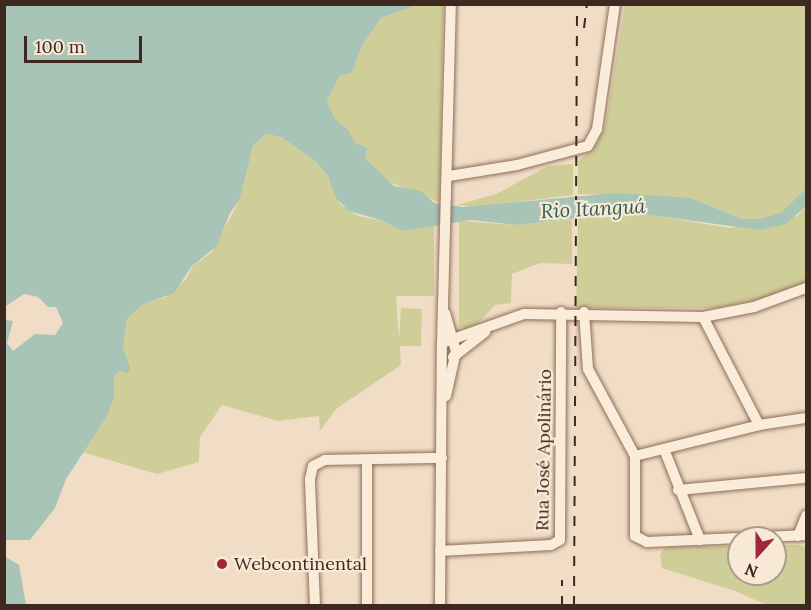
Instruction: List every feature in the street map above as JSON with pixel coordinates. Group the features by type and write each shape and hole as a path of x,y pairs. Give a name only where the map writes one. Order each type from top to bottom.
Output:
{"street":[{"path":"440,606 442,348 448,201 450,4"},
{"path":"448,176 517,165 588,146 597,129 615,4"},
{"path":"442,348 454,336 490,328 524,314 584,312 703,317 754,307 807,288"},
{"path":"442,410 456,357 454,336 443,307"},
{"name":"Rua José Apolinário","path":"440,551 551,544 560,540 561,312"},
{"path":"584,312 588,369 635,456 635,536 647,542 727,539"},
{"path":"703,317 759,425"},
{"path":"456,357 490,328"},
{"path":"442,348 456,357"},
{"path":"635,456 759,425 807,418"},
{"path":"664,449 678,490 700,540"},
{"path":"315,606 310,479 313,466 325,460 442,458"},
{"path":"367,461 367,606"},
{"path":"678,490 807,478"},
{"path":"787,536 802,536 807,516"}],"shaded area":[{"path":"417,5 443,5 440,203 387,181 365,158 368,148 355,143 335,119 327,101 340,76 381,18"},
{"path":"625,5 806,5 806,189 792,205 781,213 757,219 742,219 691,198 578,194 578,161 595,147 605,128"},
{"path":"266,134 281,137 315,161 328,176 340,204 358,216 384,221 402,231 434,223 434,296 396,296 399,339 401,308 422,309 421,346 400,346 401,365 336,409 320,431 319,416 278,421 222,405 200,437 199,462 157,474 82,452 111,407 114,377 119,371 128,372 123,348 127,319 142,305 166,297 186,279 193,266 212,252 240,199 253,146"},
{"path":"573,164 573,195 477,207 457,205 496,194 548,166"},
{"path":"806,206 806,282 761,299 715,308 576,308 578,218 640,213 730,228 797,216"},
{"path":"572,219 572,264 540,263 512,274 511,303 495,305 473,329 459,327 459,221 517,225"},
{"path":"787,545 800,545 806,548 805,605 767,605 735,591 662,568 660,555 666,547 727,546 727,586 787,586"}],"water":[{"name":"Rio Itanguá","path":"5,5 417,5 381,18 361,47 352,72 340,76 327,101 335,119 349,131 355,143 368,148 365,158 394,186 421,191 434,203 463,207 616,193 691,198 742,219 757,219 781,213 806,189 806,206 786,224 760,230 628,212 517,225 471,220 402,231 384,221 349,211 336,198 328,176 315,161 281,137 266,134 253,146 240,199 230,213 217,246 192,266 174,293 142,305 127,319 123,348 130,367 128,373 119,371 114,377 114,398 107,416 66,479 55,508 30,540 5,540 5,320 13,321 7,343 13,351 35,334 55,335 63,323 56,307 48,307 38,297 24,294 6,306 5,316"},
{"path":"4,556 19,565 26,605 5,605"}],"railway":[{"path":"574,606 577,4"},
{"path":"584,28 587,4"},
{"path":"562,580 562,606"}],"place":[{"name":"Webcontinental","path":"222,564"}]}
